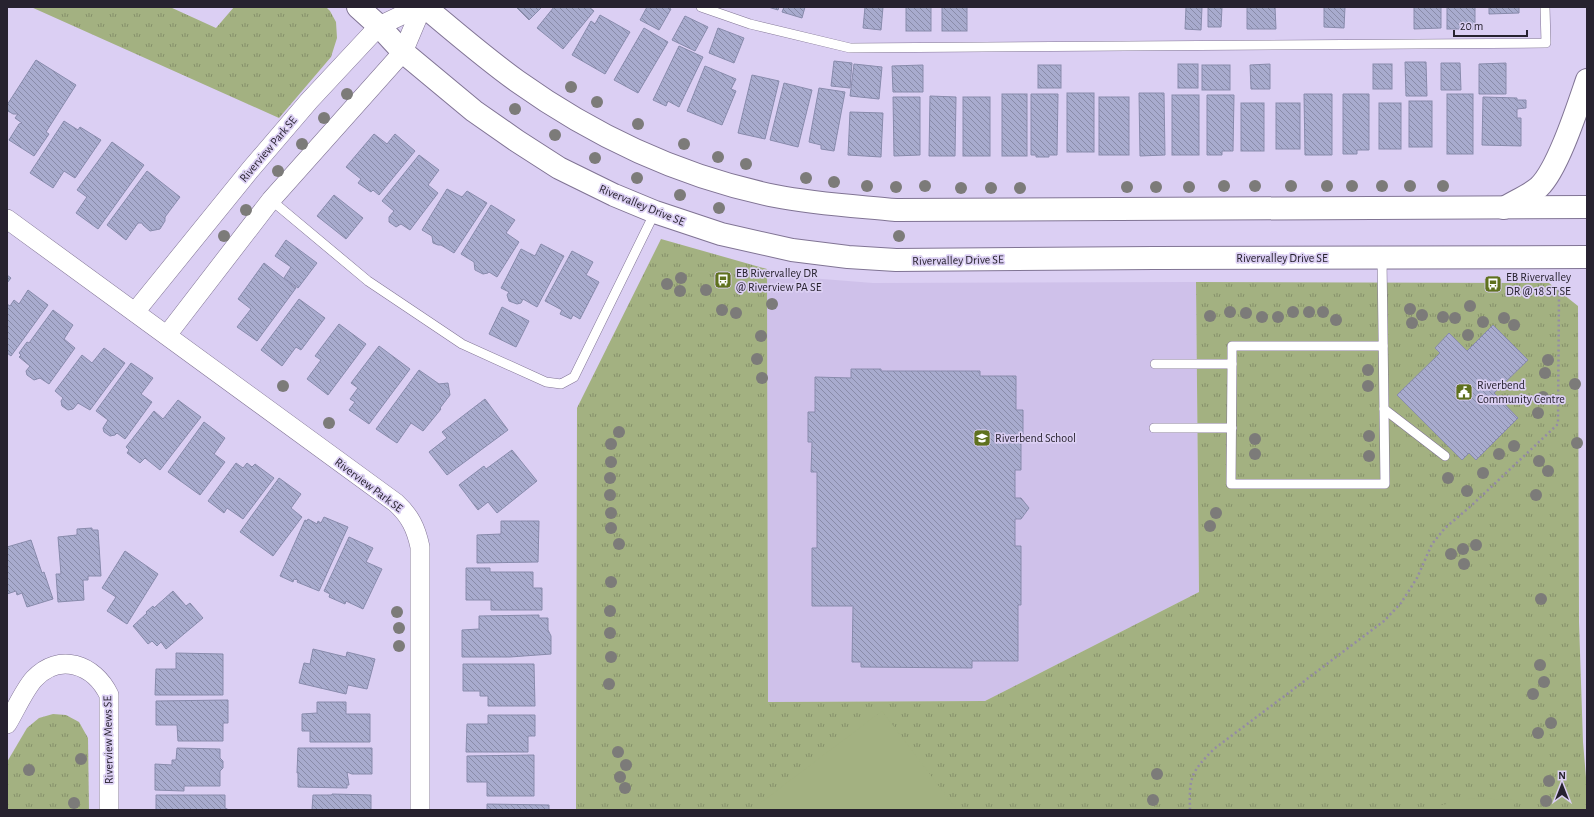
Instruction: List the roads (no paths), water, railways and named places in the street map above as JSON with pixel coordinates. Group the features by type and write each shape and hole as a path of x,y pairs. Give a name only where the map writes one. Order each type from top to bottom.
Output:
{"street":[{"name":"Rivervalley Drive SE","path":"358,7 391,39 474,111 517,141 560,168 614,195 655,212 721,234 792,250 848,257 896,260 1587,257"},
{"name":"Riverview Park SE","path":"167,335 271,200 391,39 422,7"},
{"name":"Riverview Park SE","path":"135,312 250,170 309,101 391,39 422,7"},
{"path":"422,7 517,81 582,123 606,136 657,159 696,174 730,185 775,196 804,201 896,210 1587,207"},
{"path":"1504,208 1538,187 1547,176 1562,146 1587,80"},
{"name":"Riverview Park SE","path":"7,219 396,503 404,510 412,521 420,547 420,810"},
{"name":"Riverview Mews SE","path":"7,724 34,680 43,672 53,667 65,664 77,665 97,676 109,695 109,810"}],"lane":[{"path":"702,7 750,24 850,48 858,48 1546,43 1545,7"},
{"path":"271,200 368,281 462,344 546,382 561,384 574,377 655,212"},
{"path":"1382,258 1385,484 1231,484 1232,346 1383,346"},
{"path":"1155,364 1232,364"},
{"path":"1384,409 1445,456"},
{"path":"1154,428 1232,428"}],"place":[{"name":"EB Rivervalley DR @ Riverview PA SE","path":"723,280"},
{"name":"EB Rivervalley DR @ 18 ST SE","path":"1493,284"},
{"name":"Riverbend Community Centre","path":"1464,392"},
{"name":"Riverbend School","path":"982,438"}]}
